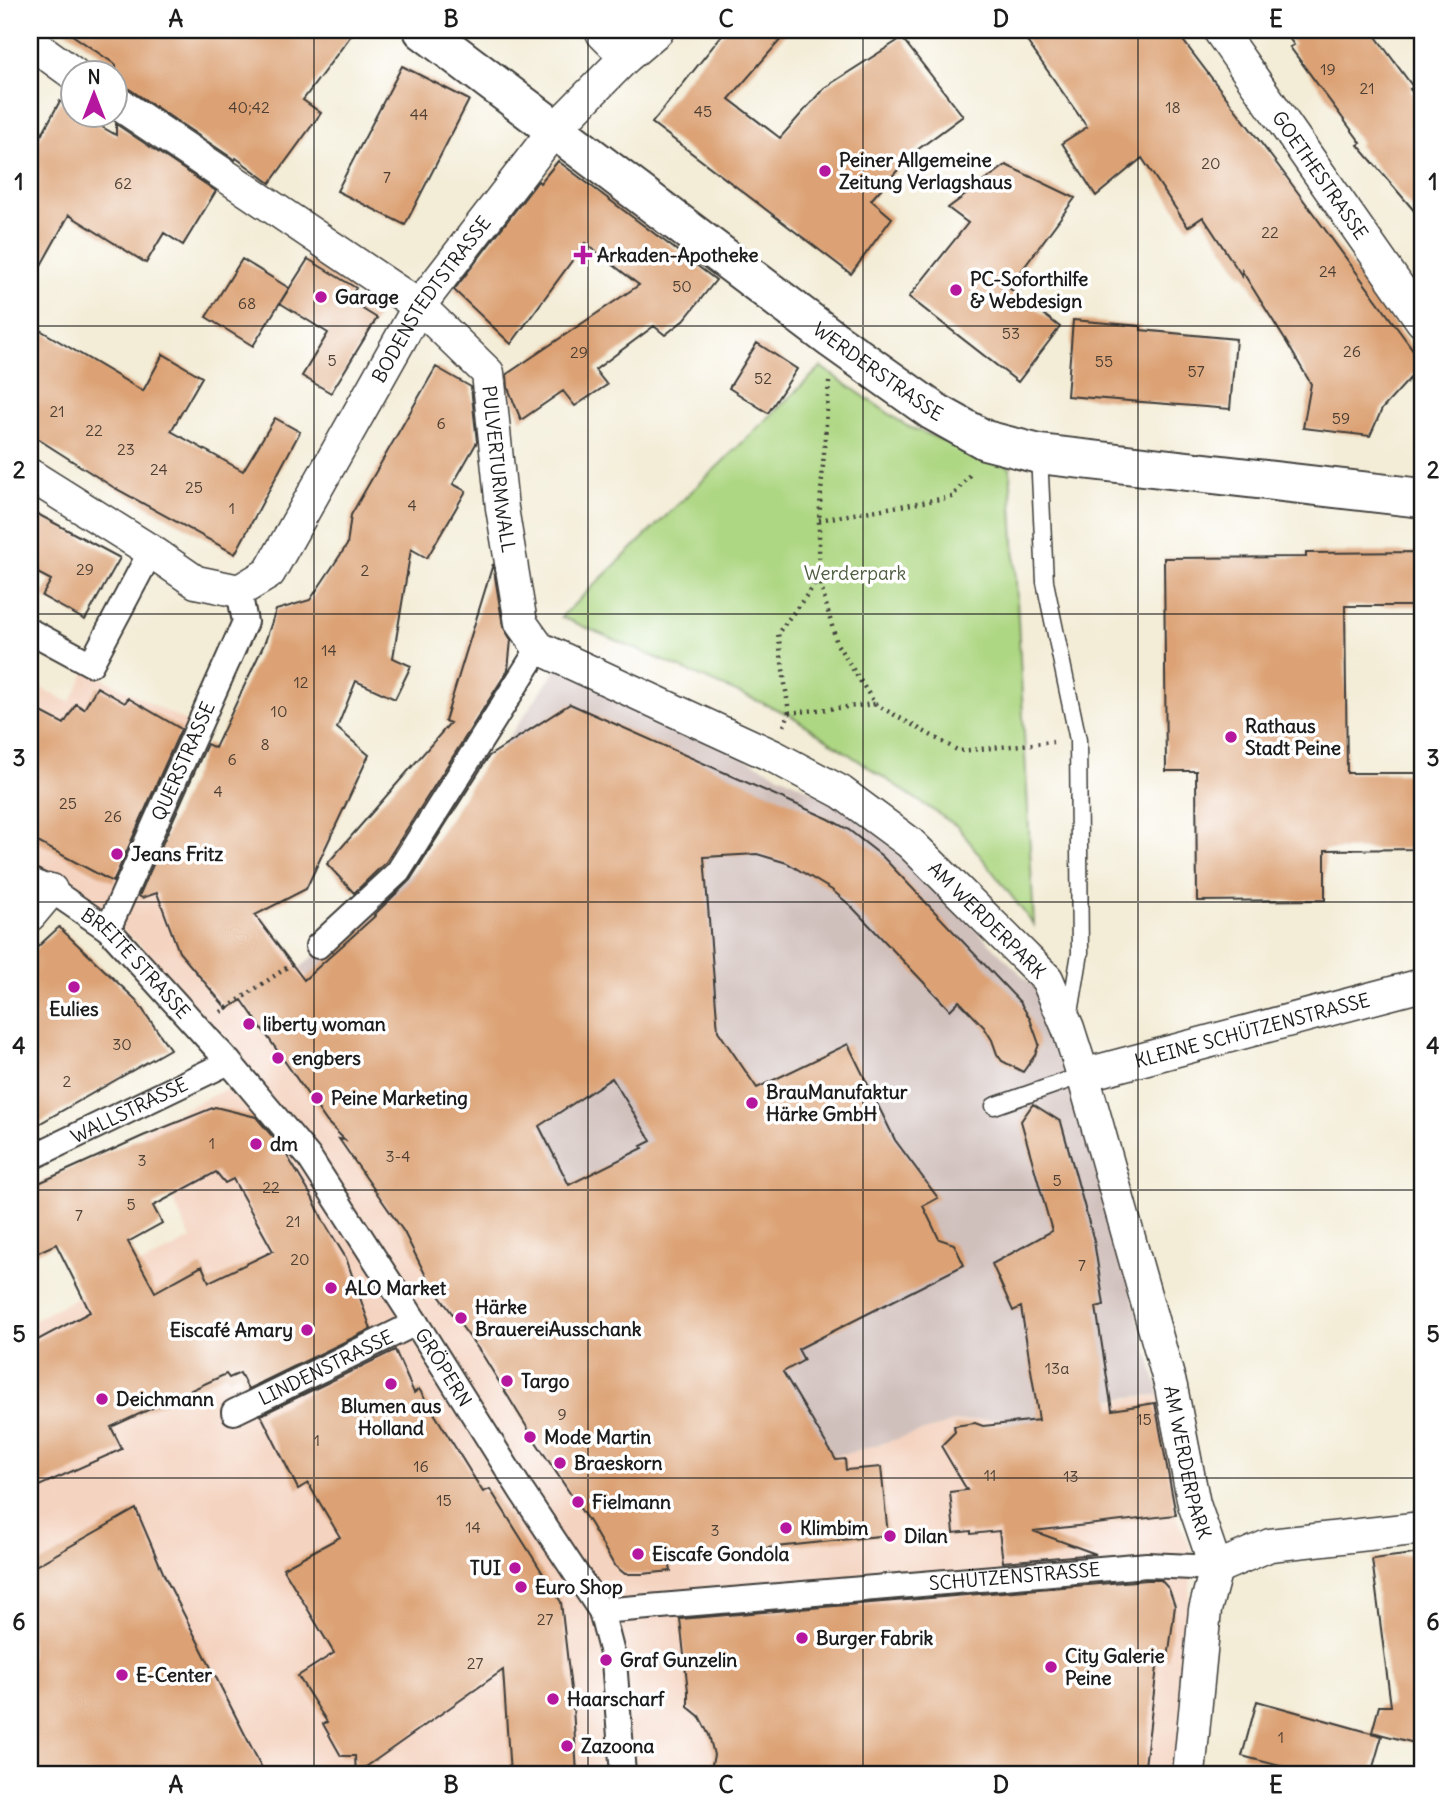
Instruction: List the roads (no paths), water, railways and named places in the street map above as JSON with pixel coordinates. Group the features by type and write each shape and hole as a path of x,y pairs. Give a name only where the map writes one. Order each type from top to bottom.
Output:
{"street":[{"name":"WERDERSTRASSE","path":"424,30 832,339 933,411 985,440 1039,454 1422,498"},
{"path":"601,30 626,57"},
{"name":"BODENSTEDTSTRASSE","path":"239,592 269,573 419,306 555,129 626,57 658,30"},
{"name":"GOETHESTRASSE","path":"1219,30 1422,321"},
{"path":"30,42 60,64"},
{"name":"PULVERTURMWALL","path":"130,111 419,306 488,373 502,508 520,623 539,648"},
{"path":"30,475 196,582 239,592"},
{"path":"30,631 91,664 151,551"},
{"name":"QUERSTRASSE","path":"108,929 245,622 239,592"},
{"path":"318,946 398,872 539,648"},
{"name":"AM WERDERPARK","path":"539,648 773,756 841,792 910,843 1047,979 1068,1028 1083,1075 1171,1387 1194,1504 1216,1568"},
{"path":"30,915 40,885"},
{"name":"BREITE STRASSE","path":"40,885 108,929 229,1062"},
{"name":"KLEINE SCHÜTZENSTRASSE","path":"1083,1075 1422,985"},
{"name":"WALLSTRASSE","path":"30,1158 229,1062"},
{"name":"GRÖPERN","path":"229,1062 309,1157 601,1611 614,1661 623,1774"},
{"name":"LINDENSTRASSE","path":"234,1412 416,1322"},
{"name":"SCHÜTZENSTRASSE","path":"601,1611 1147,1565 1216,1568 1270,1545 1422,1528"},
{"path":"1189,1774 1205,1610 1216,1568"}],"lane":[{"path":"1039,454 1045,582 1078,740 1080,953 1068,1028"},
{"path":"995,1105 1083,1075"}],"place":[{"name":"Peiner Allgemeine Zeitung Verlagshaus","path":"825,171"},
{"name":"Arkaden-Apotheke","path":"583,255"},
{"name":"PC-Soforthilfe & Webdesign","path":"956,290"},
{"name":"Garage","path":"321,297"},
{"name":"Rathaus Stadt Peine","path":"1231,737"},
{"name":"Jeans Fritz","path":"117,854"},
{"name":"Eulies","path":"74,987"},
{"name":"liberty woman","path":"249,1024"},
{"name":"engbers","path":"278,1058"},
{"name":"Peine Marketing","path":"317,1098"},
{"name":"BrauManufaktur Härke GmbH","path":"752,1103"},
{"name":"dm","path":"256,1144"},
{"name":"ALO Market","path":"331,1288"},
{"name":"Härke BrauereiAusschank","path":"461,1318"},
{"name":"Eiscafé Amary","path":"307,1330"},
{"name":"Targo","path":"507,1381"},
{"name":"Blumen aus Holland","path":"391,1384"},
{"name":"Deichmann","path":"102,1399"},
{"name":"Mode Martin","path":"530,1437"},
{"name":"Braeskorn","path":"560,1463"},
{"name":"Fielmann","path":"578,1502"},
{"name":"Klimbim","path":"786,1528"},
{"name":"Dilan","path":"890,1536"},
{"name":"Eiscafe Gondola","path":"638,1554"},
{"name":"TUI","path":"515,1568"},
{"name":"Euro Shop","path":"521,1587"},
{"name":"Burger Fabrik","path":"802,1638"},
{"name":"Graf Gunzelin","path":"606,1660"},
{"name":"City Galerie Peine","path":"1051,1667"},
{"name":"E-Center","path":"122,1675"},
{"name":"Haarscharf","path":"553,1699"},
{"name":"Zazoona","path":"567,1746"}],"park label":[{"name":"Werderpark","path":"855,573"}]}
